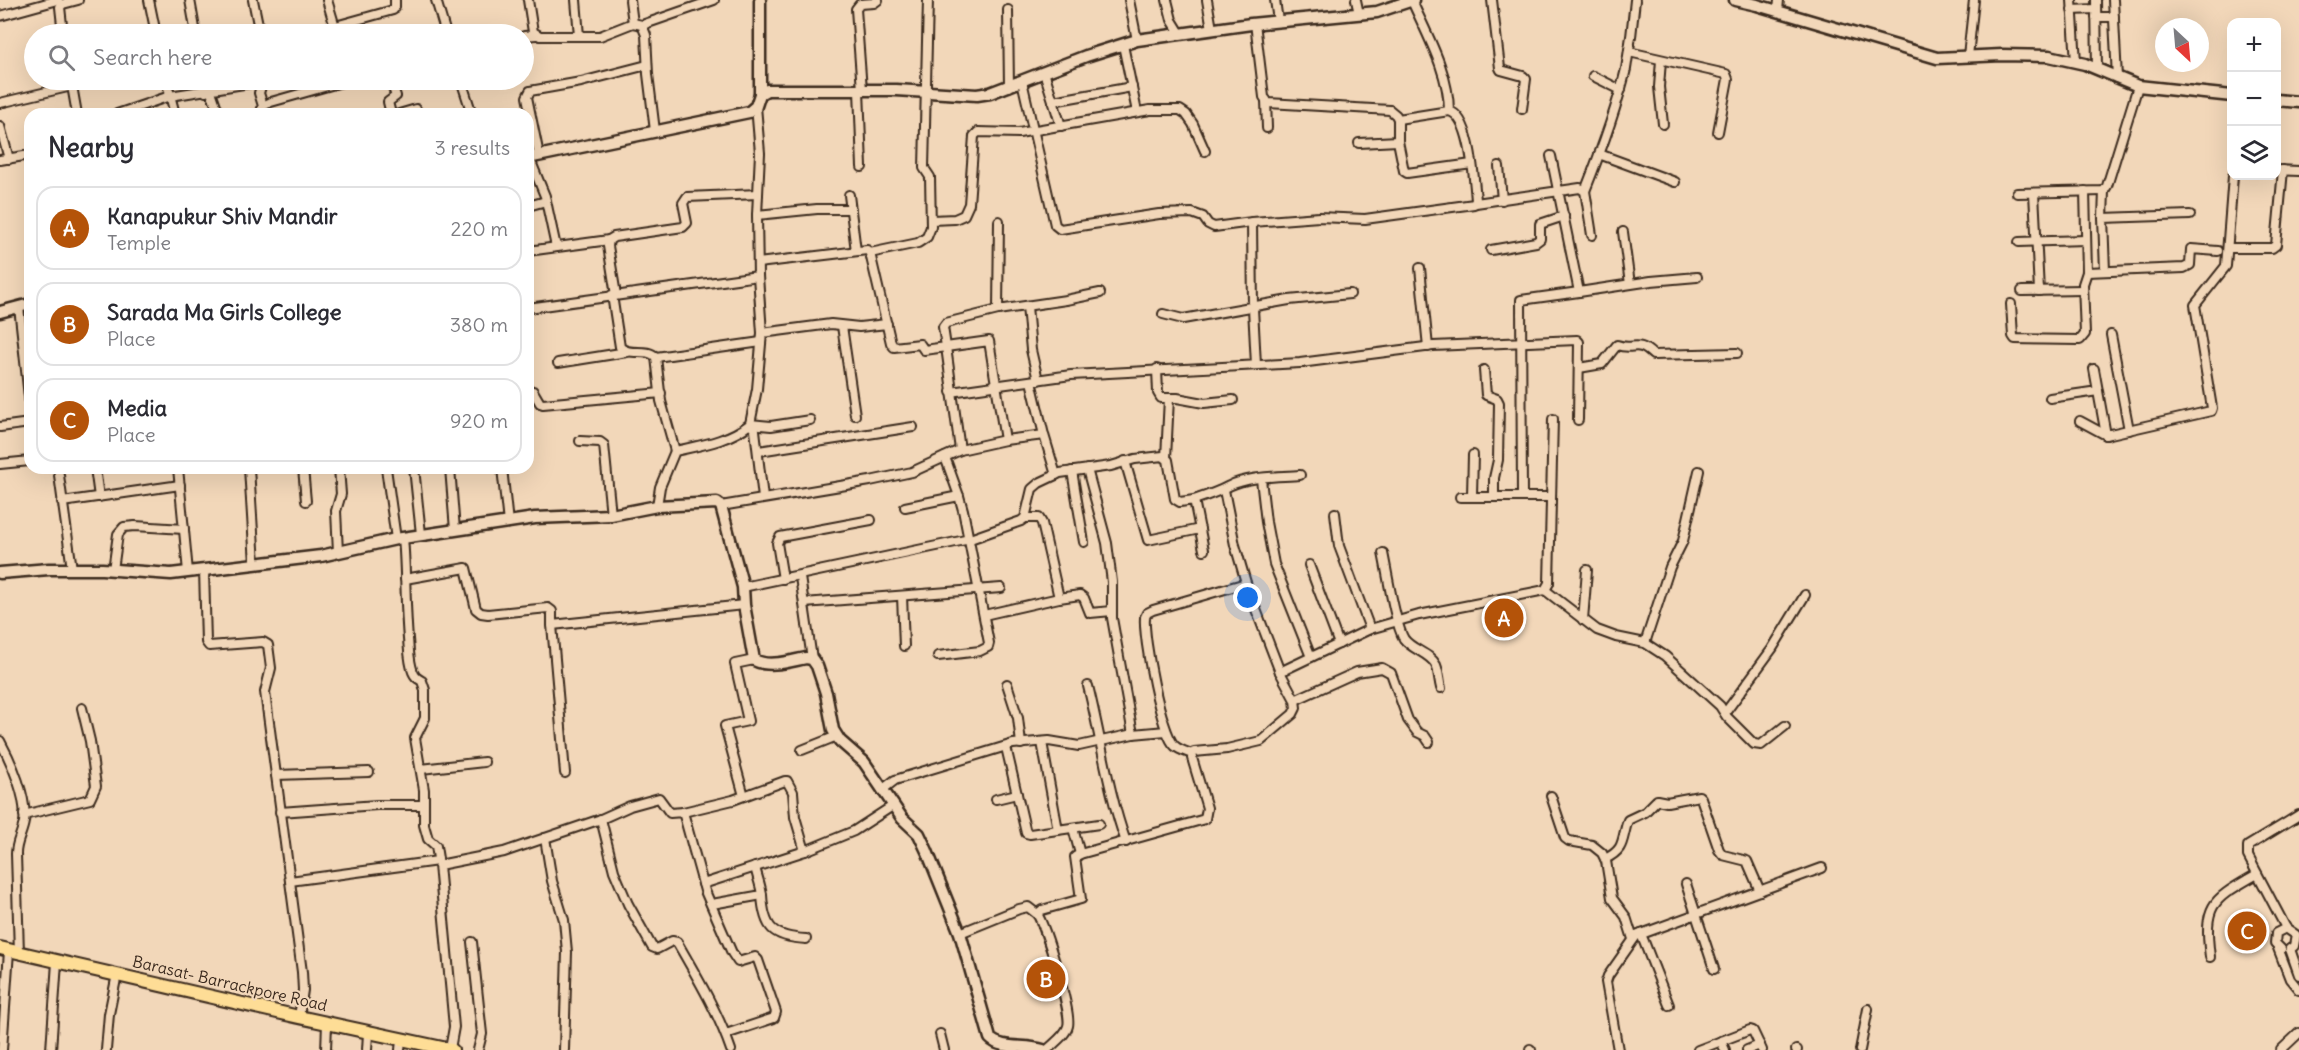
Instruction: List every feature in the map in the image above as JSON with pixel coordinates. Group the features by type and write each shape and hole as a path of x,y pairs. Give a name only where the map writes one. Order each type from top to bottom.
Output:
{"main road":[{"name":"Barasat- Barrackpore Road","path":"9,951 327,1023 368,1033 400,1045 451,1050"}],"street":[{"path":"0,16 61,1 78,0"},
{"path":"149,0 154,24"},
{"path":"190,0 194,24"},
{"path":"253,0 258,24"},
{"path":"327,0 332,24"},
{"path":"354,24 393,10 395,0"},
{"path":"436,0 443,24"},
{"path":"528,0 531,24"},
{"path":"576,0 579,36"},
{"path":"630,0 637,24 646,35 647,65 655,131"},
{"path":"534,31 536,35 600,36 714,0"},
{"path":"760,0 760,94 756,106 760,153 757,215 762,333 750,424 755,430 759,451 763,498"},
{"path":"862,167 856,9 860,4 874,3 878,0"},
{"path":"758,263 867,250 870,253 925,240 930,232 931,220 930,177 924,168 928,0"},
{"path":"1129,0 1137,40"},
{"path":"1167,0 1172,20 1180,33"},
{"path":"1207,0 1212,29"},
{"path":"1275,0 1278,21"},
{"path":"1356,0 1359,14"},
{"path":"760,94 775,89 977,94 1009,87 1044,72 1137,40 1255,23 1359,14 1385,10 1413,0 1441,69 1449,94 1449,111"},
{"path":"1492,0 1500,68 1526,79 1522,109"},
{"path":"1592,235 1585,191 1620,90 1629,52 1635,0"},
{"path":"1735,0 1778,5 1937,58 2034,55 2076,62 2138,86 2227,95"},
{"path":"1968,56 1974,0"},
{"path":"2072,0 2076,62"},
{"path":"2096,0 2097,69"},
{"path":"2114,0 2118,78"},
{"path":"61,1 62,24"},
{"path":"1008,10 1009,87"},
{"path":"2072,10 2114,17"},
{"path":"1255,23 1268,128"},
{"path":"1123,45 1137,112"},
{"path":"1629,52 1726,74 1728,79 1718,132"},
{"path":"1661,60 1659,87 1663,124"},
{"path":"528,108 527,97 530,91 581,82 647,65"},
{"path":"1044,72 1061,126"},
{"path":"1593,76 1620,90"},
{"path":"1022,81 1055,225 1060,229 1159,214 1198,214 1214,227 1319,217 1365,219 1559,190 1580,188 1585,191"},
{"path":"2105,272 2104,191 2138,86"},
{"path":"1053,101 1132,87"},
{"path":"0,103 44,90"},
{"path":"72,90 76,108"},
{"path":"168,90 173,108"},
{"path":"135,108 170,96 213,90"},
{"path":"260,90 263,106 312,90"},
{"path":"390,108 388,102 396,96 394,90"},
{"path":"464,90 470,108"},
{"path":"208,91 216,108"},
{"path":"1266,100 1268,103 1390,110 1398,119 1398,141 1406,172 1472,164"},
{"path":"2281,100 2299,102"},
{"path":"534,157 748,112 756,106"},
{"path":"931,220 955,219 964,215 969,204 974,136 984,132 1019,133 1137,112 1168,109 1183,111 1193,124 1205,151"},
{"path":"1398,119 1449,111 1458,116 1463,124 1472,164 1476,203"},
{"path":"0,126 9,159"},
{"path":"1359,143 1398,141"},
{"path":"1599,154 1675,183"},
{"path":"0,160 24,156"},
{"path":"1551,156 1579,292"},
{"path":"534,163 546,201 556,247"},
{"path":"1498,166 1502,200"},
{"path":"2281,170 2299,171"},
{"path":"2080,421 2106,435 2211,411 2195,305 2223,271 2229,248 2233,180"},
{"path":"2229,248 2272,248 2276,245 2279,180"},
{"path":"2011,304 2013,336 2018,340 2080,340 2085,334 2083,290 2086,272 2085,191"},
{"path":"2017,194 2104,191"},
{"path":"2034,193 2039,291"},
{"path":"534,250 683,227 687,223 683,203 687,197 758,194"},
{"path":"849,195 856,251"},
{"path":"534,204 546,201"},
{"path":"757,215 817,209 851,209"},
{"path":"2103,218 2190,215"},
{"path":"1491,249 1536,242 1540,239 1540,224 1564,216"},
{"path":"998,310 999,222"},
{"path":"1252,222 1252,308 1256,365"},
{"path":"1623,232 1630,284"},
{"path":"609,240 620,347 627,352"},
{"path":"2019,242 2086,240"},
{"path":"2086,272 2184,268 2190,265 2191,249 2218,251"},
{"path":"870,253 891,343 894,346 920,344 927,351 989,341 1005,440"},
{"path":"1420,268 1428,347"},
{"path":"534,307 758,276"},
{"path":"1522,497 1521,300 1697,277"},
{"path":"2022,291 2083,290"},
{"path":"960,450 944,324 998,310 1100,293"},
{"path":"1163,314 1183,318 1289,300 1350,294"},
{"path":"0,312 24,306"},
{"path":"1027,306 1034,380 1044,435 1056,475"},
{"path":"762,333 831,324 859,327 887,324"},
{"path":"842,326 855,416"},
{"path":"2111,335 2129,430"},
{"path":"951,392 1071,375 1300,363 1428,347 1577,340 1579,342 1578,420"},
{"path":"558,363 627,352 648,352 656,357 761,342"},
{"path":"1579,368 1602,364 1617,345 1626,348 1645,347 1653,355 1737,353"},
{"path":"656,357 661,393 675,451 660,487 657,506"},
{"path":"1157,369 1158,396 1204,403 1233,400"},
{"path":"2094,369 2106,435"},
{"path":"1484,370 1486,396 1497,399 1499,403 1498,460 1494,478 1494,497"},
{"path":"2050,398 2098,391"},
{"path":"534,393 543,404 661,393"},
{"path":"1169,398 1166,458 1175,499 1180,502 1194,500 1224,490 1228,486 1261,479 1300,475"},
{"path":"1280,672 1370,629 1419,615 1545,590 1549,583 1553,419"},
{"path":"675,451 719,441 736,434 750,424 771,426 810,420"},
{"path":"0,427 24,424"},
{"path":"759,451 913,427"},
{"path":"0,573 72,569 171,574 321,556 421,534 534,518 611,514 657,506 717,503 721,506 870,482 912,472 960,450 1005,440 1044,435"},
{"path":"580,441 600,442 604,445 611,514"},
{"path":"1472,495 1473,455"},
{"path":"1025,518 1032,489 1056,475 1111,466 1125,461 1163,456 1166,458"},
{"path":"938,656 980,651 988,647 989,643 959,496 945,457"},
{"path":"0,464 24,461"},
{"path":"1125,461 1148,540 1200,529"},
{"path":"1087,469 1107,543 1112,582 1112,611 1133,734"},
{"path":"1072,471 1084,542"},
{"path":"1645,643 1670,567 1683,541 1699,471"},
{"path":"59,474 72,569"},
{"path":"96,474 99,497"},
{"path":"179,474 188,572"},
{"path":"249,474 255,564"},
{"path":"304,474 306,501"},
{"path":"338,552 336,511 341,494 339,474"},
{"path":"387,474 405,579 405,614 410,658 413,672 416,678 422,681 425,690 425,718 416,734 421,769 424,825 428,839 436,846 438,863 454,1027 451,1050"},
{"path":"415,474 421,534"},
{"path":"450,474 455,530"},
{"path":"503,474 508,523"},
{"path":"1261,479 1274,564 1311,657"},
{"path":"62,502 180,485"},
{"path":"1192,754 1198,750 1227,749 1261,741 1293,714 1296,708 1295,700 1280,672 1246,583 1234,545 1224,490"},
{"path":"1460,497 1472,495 1551,497"},
{"path":"905,507 959,496"},
{"path":"1194,500 1204,550"},
{"path":"721,506 743,587 754,660"},
{"path":"1335,513 1339,546 1370,629"},
{"path":"743,587 800,577 968,539 1025,518 1039,518 1059,598"},
{"path":"783,579 777,543 780,537 871,520"},
{"path":"113,570 118,534 124,528 135,526 184,529"},
{"path":"1383,553 1398,622 1404,638 1436,665 1441,688"},
{"path":"1309,565 1339,644"},
{"path":"405,579 466,568 476,609 481,613 548,608 552,611 565,773"},
{"path":"204,570 206,642 209,646 263,642 268,645 271,668 265,692 302,972 302,1006 299,1017"},
{"path":"1582,620 1587,570"},
{"path":"800,577 812,659 817,666 826,693 833,730 864,762 902,818 919,834 960,933 990,1038 1000,1047 1036,1047 1045,1050 1067,1030 1069,1019 1053,958 1037,914 1028,907 1019,909 960,933"},
{"path":"1037,914 1042,910 1081,899 1074,860 1076,855 1205,819 1207,808 1192,754 1175,746 1166,731 1151,667 1144,622 1147,613 1246,583"},
{"path":"804,603 1001,588"},
{"path":"1545,590 1582,620 1608,634 1645,643 1679,666 1758,746 1785,726"},
{"path":"1725,713 1772,650 1805,595"},
{"path":"902,596 904,646"},
{"path":"984,615 1059,598 1083,596 1090,613 1112,611"},
{"path":"552,626 744,605"},
{"path":"744,796 724,726 748,721 735,663 754,660 771,664 812,659"},
{"path":"1295,700 1357,672 1382,668 1391,673 1408,720 1429,742"},
{"path":"1007,684 1017,718 1021,744"},
{"path":"1088,686 1116,813 1126,842"},
{"path":"24,815 90,799 93,794 96,786 90,741 82,708"},
{"path":"882,790 894,780 1006,747 1049,741 1079,747 1133,734 1166,731"},
{"path":"802,750 837,736"},
{"path":"0,741 3,754 18,780 24,815 22,830 16,843 2,1050"},
{"path":"1042,742 1058,830"},
{"path":"1006,747 1026,832 1030,834 1099,824"},
{"path":"421,769 484,762"},
{"path":"276,775 369,772"},
{"path":"290,881 438,863 504,852 601,819 630,806 659,798 670,813 683,812 744,796 788,781 793,792 795,817 805,851"},
{"path":"996,799 1017,794"},
{"path":"1551,796 1565,838 1594,847 1605,859 1612,898 1626,917 1633,939"},
{"path":"1605,859 1616,854 1621,848 1628,820 1645,812 1654,801 1667,802 1699,796 1720,853 1747,861 1760,891"},
{"path":"280,812 377,804 424,805"},
{"path":"703,884 805,851 854,831 894,805"},
{"path":"683,812 703,884 737,961 755,957 758,960 776,1012 774,1018 726,1034"},
{"path":"2278,948 2290,949 2296,941 2297,934 2286,928 2248,856 2248,846 2299,815"},
{"path":"601,819 614,871 628,904 652,947 657,949 672,941 677,942 726,1034 730,1050"},
{"path":"1073,828 1080,854"},
{"path":"545,838 552,881 564,920 567,952 564,1050"},
{"path":"755,867 765,920 771,928 793,938 806,939"},
{"path":"1618,1050 1606,982 1633,939 1641,934 1822,868"},
{"path":"2210,957 2206,931 2215,902 2221,895 2257,874"},
{"path":"1686,885 1714,969"},
{"path":"712,904 762,895"},
{"path":"2286,928 2276,933 2274,938 2290,979 2299,990"},
{"path":"1641,934 1669,1005"},
{"path":"472,942 482,1034 478,1050"},
{"path":"2290,949 2299,975"},
{"path":"51,1050 57,962"},
{"path":"106,1050 109,1014 117,974"},
{"path":"1860,1050 1868,1009"},
{"path":"326,1050 327,1023"},
{"path":"1698,1050 1752,1030 1761,1047 1747,1050"},
{"path":"367,1050 368,1033"},
{"path":"940,1034 944,1050"},
{"path":"2281,1050 2299,1034"},
{"path":"1721,1041 1725,1050"}],"place":[{"name":"Kanapukur Shiv Mandir","path":"1504,618"},
{"name":"Media","path":"2247,931"},
{"name":"Sarada Ma Girls College","path":"1046,979"}]}
